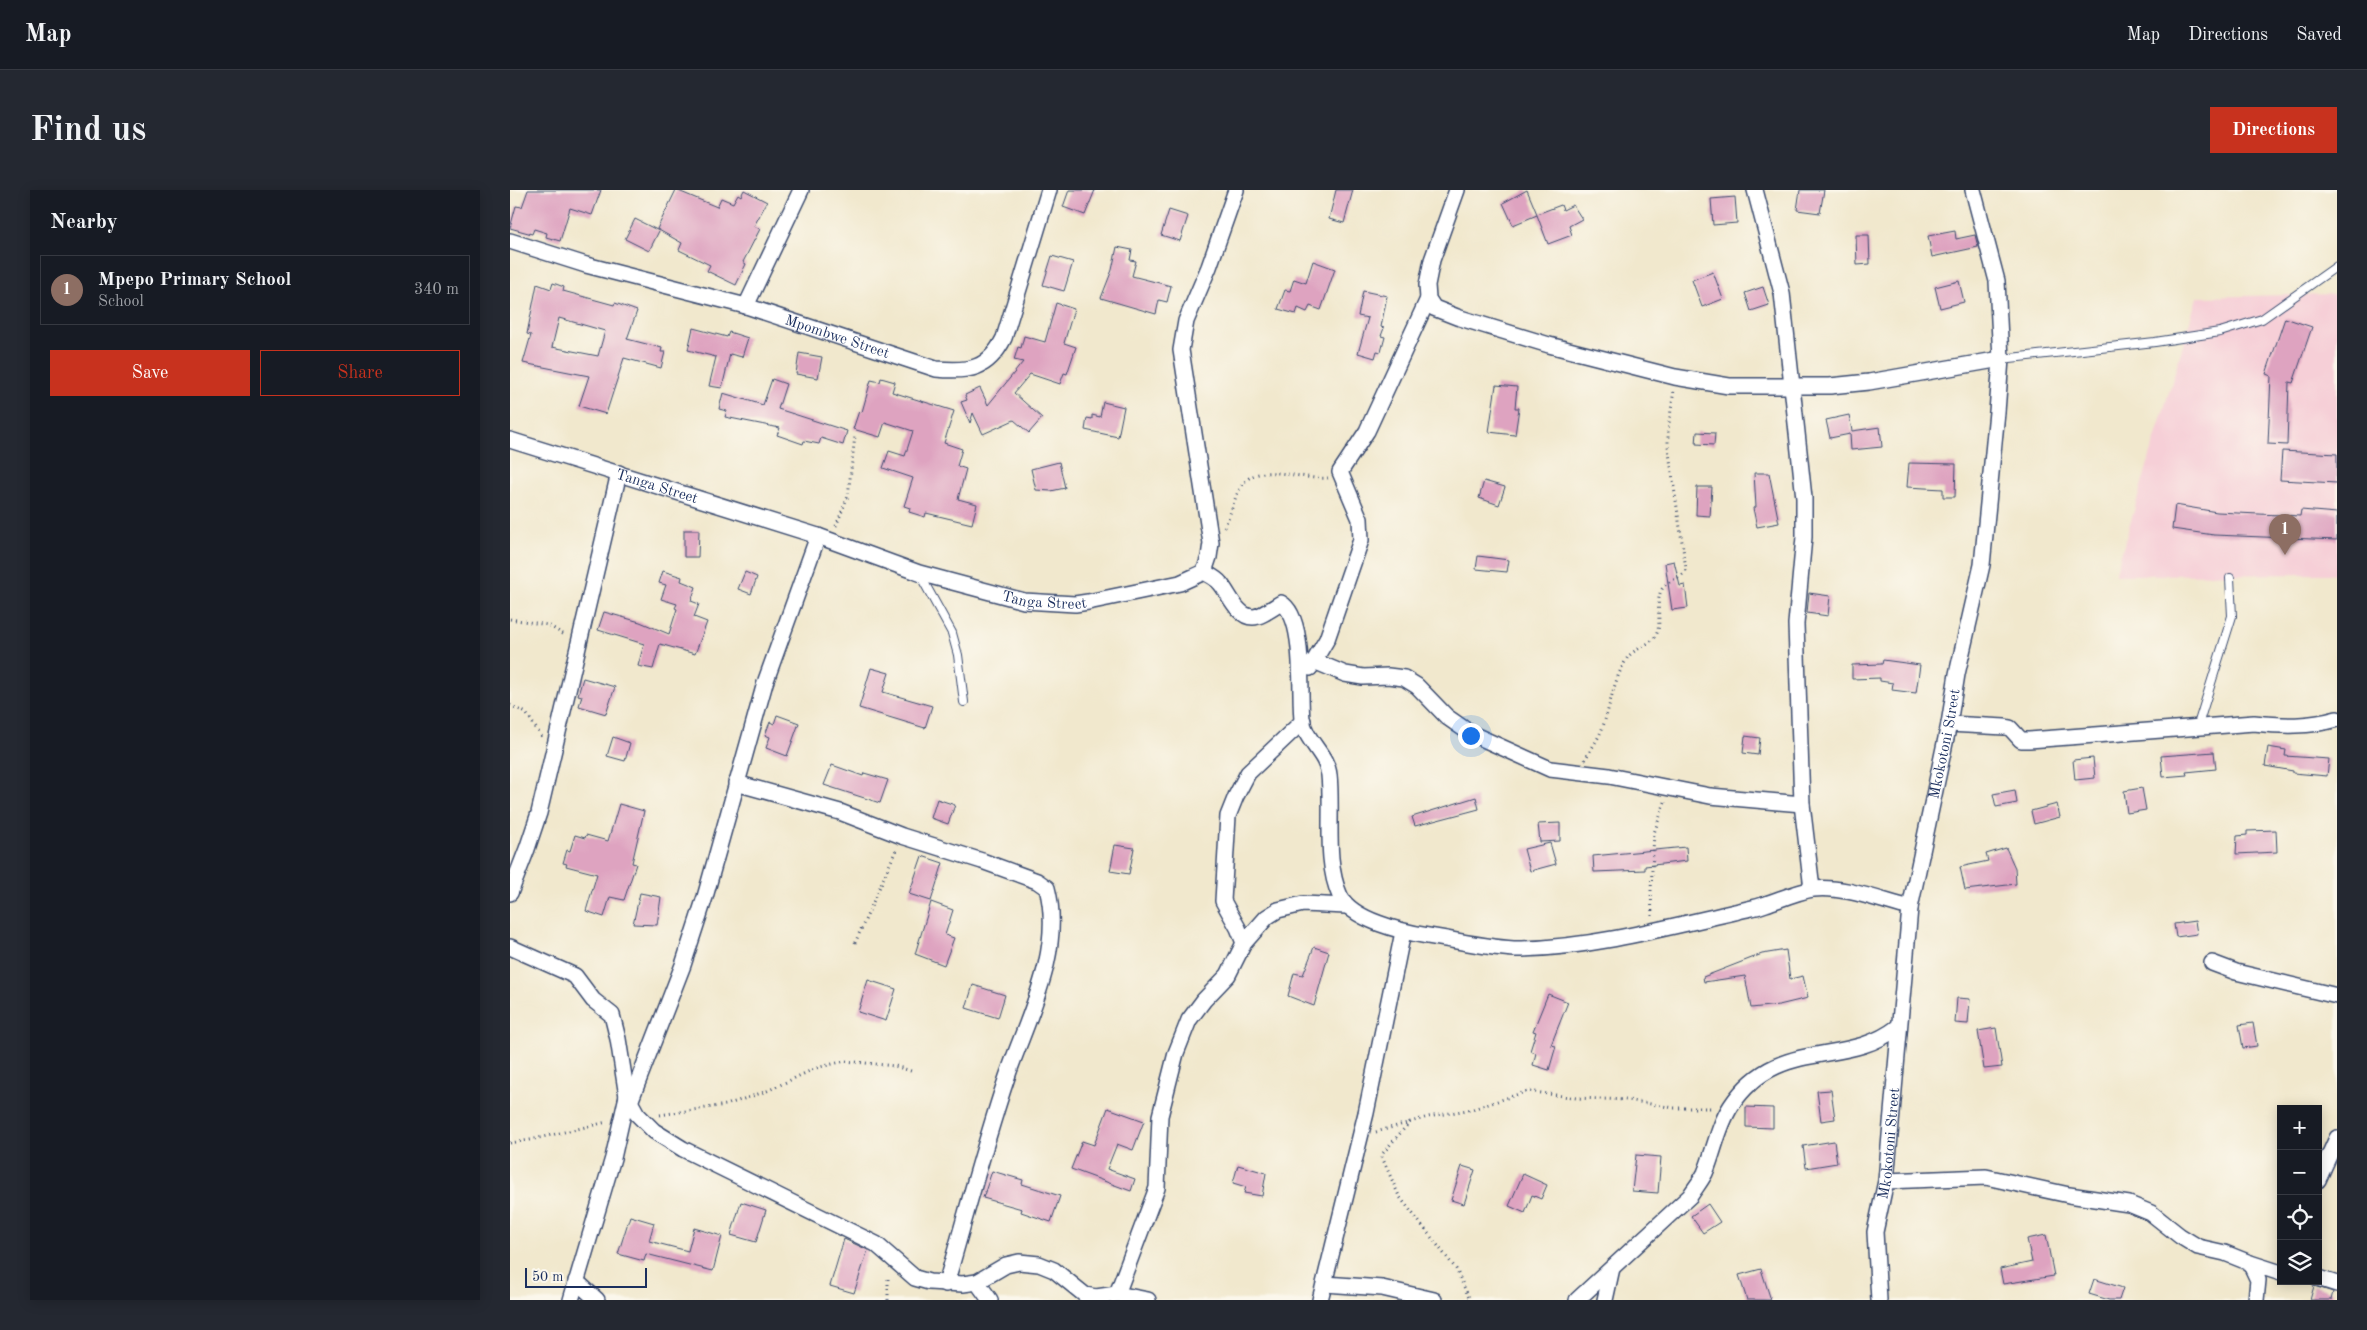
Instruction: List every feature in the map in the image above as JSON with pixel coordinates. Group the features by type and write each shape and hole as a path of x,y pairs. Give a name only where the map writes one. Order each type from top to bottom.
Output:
{"street":[{"path":"746,306 801,190"},
{"name":"Mpombwe Street","path":"510,241 586,265 746,306 936,369 963,371 983,365 996,354 1004,338 1049,190"},
{"path":"1236,190 1209,267 1186,321 1181,350 1211,543 1210,557 1204,572 1217,580 1233,603 1245,614 1253,617 1260,615 1281,603 1288,607 1293,616 1298,648 1302,721 1312,744 1325,759 1329,773 1329,837 1339,894 1346,906 1355,912 1403,932 1519,949 1554,946 1652,931 1764,905 1812,889 1838,890 1910,908"},
{"path":"1300,687 1327,639 1361,540 1360,519 1340,472 1367,431 1428,299 1427,285 1432,260 1457,190"},
{"path":"1755,190 1782,293 1805,513 1796,624 1802,804 1812,889"},
{"name":"Mkokotoni Street","path":"1879,1300 1875,1232 1886,1181 1898,1027 1910,908 1949,724 1957,674 1982,564 2001,358 1997,281 1973,190"},
{"path":"1428,299 1434,308 1457,317 1549,345 1675,377 1729,386 1793,388 1869,382 2001,358"},
{"name":"Tanga Street","path":"510,440 619,472 823,538 919,573 1024,601 1075,604 1180,583 1204,572"},
{"path":"510,893 536,822 580,644 619,472"},
{"path":"571,1300 613,1158 622,1118 632,1104 683,965 705,897 765,683 823,538"},
{"path":"1314,661 1345,674 1363,677 1388,676 1404,678 1417,686 1446,717 1470,733 1550,770 1579,772 1669,789 1749,801 1802,804"},
{"path":"1949,724 2005,727 2010,728 2021,740 2029,740 2254,723 2289,726 2324,723 2337,719"},
{"path":"1244,943 1223,901 1228,816 1248,773 1302,721"},
{"path":"736,783 840,812 902,836 1037,881 1047,888 1052,906 1046,966 1026,1029 1007,1077 946,1284"},
{"path":"1117,1294 1157,1188 1160,1116 1176,1053 1189,1020 1204,1000 1228,975 1244,943 1267,918 1278,910 1303,904 1346,906"},
{"path":"1320,1300 1361,1135 1403,932"},
{"path":"510,947 575,976 593,1000 612,1015 632,1104 654,1131 683,1149 876,1244 915,1278 946,1284 977,1282 1006,1265 1019,1262 1039,1264 1054,1270 1085,1295 1091,1297 1117,1294 1148,1300"},
{"path":"2212,963 2236,972 2337,996"},
{"path":"1578,1300 1690,1196 1704,1174 1731,1106 1759,1076 1780,1063 1878,1040 1898,1027"},
{"path":"2322,1171 2337,1138"},
{"path":"1886,1181 1986,1177 2069,1195 2119,1202 2151,1213 2180,1236 2198,1246 2225,1253 2277,1272"},
{"path":"2250,1263 2258,1280 2256,1300"},
{"path":"1605,1300 1612,1268"},
{"path":"2322,1279 2337,1284"},
{"path":"576,1281 597,1300"},
{"path":"977,1282 990,1300"},
{"path":"1325,1284 1382,1288 1434,1300"}],"lane":[{"path":"2001,358 2155,342 2220,332 2262,319 2337,266"},
{"path":"919,573 952,633 958,655 964,702"},
{"path":"2197,728 2217,658 2227,635 2232,616 2230,578"}],"path":[{"path":"1579,772 1602,727 1613,689 1626,660 1635,649 1650,642 1657,633 1660,592 1665,584 1680,578 1686,569 1668,446 1668,430 1675,377"},
{"path":"823,538 843,513 848,496 855,436"},
{"path":"1211,543 1226,524 1243,484 1253,475 1272,473 1322,479 1340,472"},
{"path":"510,619 548,625 580,644"},
{"path":"510,705 526,713 544,738 555,748"},
{"path":"1652,931 1651,890 1654,833 1669,789"},
{"path":"855,943 902,836"},
{"path":"632,1104 675,1114 726,1105 759,1094 816,1068 845,1061 895,1066 914,1072"},
{"path":"1361,1135 1428,1117 1473,1109 1528,1091 1569,1097 1628,1100 1696,1110 1731,1106"},
{"path":"510,1143 571,1132 622,1118"},
{"path":"1410,1122 1383,1153 1382,1157 1399,1196 1427,1229 1456,1269 1470,1300"}],"shaded area":[{"path":"2337,294 2337,574 2115,575 2197,297"}],"building":[{"path":"528,190 601,190 592,215 570,208 560,241 546,237 547,233 534,229 532,234 510,228 516,206 522,207"},
{"path":"676,190 717,207 721,198 733,203 738,194 741,196 744,190 767,202 754,226 760,229 743,262 746,264 736,285 707,271 710,265 679,250 682,243 657,229"},
{"path":"1069,190 1095,190 1085,215 1063,207"},
{"path":"1336,190 1353,190 1344,223 1329,219"},
{"path":"1527,190 1537,214 1561,205 1563,210 1573,205 1582,219 1569,226 1572,235 1548,244 1537,215 1513,225 1503,203"},
{"path":"1800,190 1824,190 1820,213 1797,210"},
{"path":"1735,197 1737,223 1713,225 1711,199"},
{"path":"1169,210 1188,216 1180,241 1161,235"},
{"path":"635,219 659,231 649,251 625,239"},
{"path":"1955,231 1956,239 1975,235 1978,247 1932,257 1928,236"},
{"path":"1856,235 1869,235 1870,264 1857,265"},
{"path":"1117,247 1132,250 1130,260 1136,261 1132,276 1171,286 1167,302 1159,300 1156,314 1101,298 1112,270"},
{"path":"1052,256 1073,262 1064,291 1043,285"},
{"path":"1313,261 1335,269 1321,310 1310,306 1307,312 1298,308 1296,314 1278,309 1285,290 1290,291 1294,279 1306,283"},
{"path":"1713,272 1723,299 1702,307 1692,280"},
{"path":"1959,281 1964,302 1940,308 1935,287"},
{"path":"553,283 564,287 563,291 614,305 615,303 637,311 627,339 662,348 661,352 665,352 661,368 624,358 606,414 579,406 589,376 523,363 531,335 527,334 537,284 551,289","holes":["559,318 605,331 598,356 552,347"]},
{"path":"1763,287 1769,305 1751,311 1745,293"},
{"path":"1363,291 1387,296 1381,327 1384,328 1381,336 1385,337 1381,352 1377,351 1375,358 1358,353 1368,318 1358,316"},
{"path":"1056,303 1074,309 1064,343 1076,347 1067,374 1064,373 1060,384 1030,374 1014,393 1042,418 1029,433 1014,420 983,434 973,413 970,423 961,402 967,400 965,395 980,388 988,405 1023,362 1014,360 1018,347 1021,348 1024,336 1045,342"},
{"path":"2285,318 2312,327 2293,383 2289,382 2287,445 2268,444 2271,376 2266,374"},
{"path":"693,328 727,337 729,332 748,338 742,357 730,354 722,388 709,386 716,357 688,350"},
{"path":"799,353 822,357 818,378 796,374"},
{"path":"881,378 895,382 892,392 954,411 944,443 962,449 957,466 966,469 958,499 977,504 972,524 926,513 925,517 909,512 910,508 904,506 913,478 883,468 889,451 905,456 913,431 885,422 880,437 853,429 859,411 862,412 871,380 880,382"},
{"path":"772,379 786,384 778,409 847,431 843,445 821,438 819,444 804,441 803,444 777,435 780,428 725,417 727,411 719,409 723,393 763,405"},
{"path":"1496,385 1517,387 1515,408 1519,408 1515,435 1489,432"},
{"path":"1103,402 1124,407 1118,437 1085,430 1087,418 1092,419 1092,415 1100,417"},
{"path":"1849,415 1852,431 1880,427 1882,447 1851,450 1850,434 1830,438 1826,420"},
{"path":"1697,432 1715,433 1714,445 1696,444"},
{"path":"2282,451 2337,454 2337,483 2280,480"},
{"path":"1059,462 1065,488 1051,491 1036,490 1031,469"},
{"path":"1909,463 1956,464 1955,497 1943,497 1943,489 1907,487"},
{"path":"1754,473 1769,473 1779,523 1757,527 1753,508 1756,507"},
{"path":"1484,481 1505,487 1499,505 1479,498"},
{"path":"1697,487 1712,487 1710,516 1696,515"},
{"path":"2175,505 2217,512 2300,516 2301,510 2337,513 2337,540 2214,535 2172,529"},
{"path":"684,530 699,530 698,557 684,557"},
{"path":"1478,556 1509,560 1507,572 1476,569"},
{"path":"1674,561 1680,586 1685,585 1688,608 1672,610 1665,563"},
{"path":"663,571 682,577 681,581 696,587 691,601 699,604 694,617 707,622 695,654 660,644 653,669 638,666 644,644 598,630 604,612 640,622 669,634 677,604 661,599 666,585 659,583"},
{"path":"745,572 757,577 751,594 738,589"},
{"path":"1809,593 1830,596 1828,616 1807,613"},
{"path":"1883,660 1920,665 1916,693 1892,690 1893,683 1880,681 1880,678 1852,679 1852,665 1882,664"},
{"path":"871,668 889,673 883,692 932,706 925,728 859,708"},
{"path":"583,678 615,687 606,714 579,706 582,696 578,695"},
{"path":"777,715 799,723 787,756 766,748 770,737 765,735 770,722 774,724"},
{"path":"1745,736 1760,738 1758,755 1743,753"},
{"path":"613,737 630,743 625,761 607,756"},
{"path":"2268,747 2286,750 2285,756 2329,759 2327,776 2293,773 2293,771 2265,766"},
{"path":"2214,752 2216,769 2186,772 2187,775 2163,777 2161,756"},
{"path":"2093,758 2095,778 2075,780 2073,760"},
{"path":"832,765 863,776 864,773 888,780 880,803 824,785"},
{"path":"2142,788 2146,810 2127,813 2124,791"},
{"path":"2015,790 2017,803 1996,807 1993,794"},
{"path":"1476,797 1479,809 1415,826 1412,817"},
{"path":"937,799 955,805 948,824 931,818"},
{"path":"619,804 644,811 632,863 636,864 624,900 610,897 604,917 586,911 597,874 566,866 567,864 563,863 567,850 570,851 575,835 585,838 586,835 608,841"},
{"path":"2057,804 2060,817 2034,824 2031,811"},
{"path":"1560,823 1560,841 1540,842 1538,824"},
{"path":"2276,830 2277,852 2236,854 2237,836 2247,835 2247,831"},
{"path":"1550,843 1556,864 1530,871 1524,849"},
{"path":"1115,845 1134,848 1129,874 1110,871"},
{"path":"1686,847 1687,861 1645,866 1645,870 1594,872 1593,856"},
{"path":"2006,848 2015,868 2016,884 1965,890 1960,867 1988,861 1986,854"},
{"path":"922,856 943,863 931,901 909,894"},
{"path":"640,893 661,897 657,925 633,924"},
{"path":"931,902 953,910 945,935 954,938 944,965 915,954"},
{"path":"2195,921 2197,934 2176,937 2174,924"},
{"path":"1314,947 1329,952 1314,1006 1288,996 1294,973 1303,975"},
{"path":"1786,950 1790,979 1803,976 1808,998 1779,1005 1751,1008 1745,976 1704,982 1703,977 1762,954"},
{"path":"868,980 896,989 886,1021 858,1012"},
{"path":"973,985 1005,995 998,1018 966,1008"},
{"path":"1548,994 1568,1002 1551,1045 1556,1046 1549,1070 1533,1065 1536,1053 1530,1051 1536,1032 1533,1031"},
{"path":"1957,998 1970,999 1968,1024 1955,1023"},
{"path":"2253,1023 2257,1046 2243,1048 2239,1025"},
{"path":"1996,1028 2002,1067 1984,1069 1978,1031"},
{"path":"1831,1090 1835,1119 1821,1121 1817,1091"},
{"path":"1746,1107 1773,1108 1773,1128 1746,1127"},
{"path":"1108,1108 1144,1121 1133,1150 1117,1144 1107,1169 1135,1179 1131,1191 1071,1169 1082,1141 1094,1145"},
{"path":"1834,1141 1837,1163 1806,1168 1803,1146"},
{"path":"1636,1155 1661,1157 1658,1193 1632,1191"},
{"path":"1238,1165 1266,1173 1262,1196 1244,1193 1246,1187 1233,1183"},
{"path":"1462,1166 1475,1170 1464,1204 1451,1200"},
{"path":"992,1171 1023,1180 1022,1184 1060,1196 1051,1222 1021,1212 1022,1209 983,1198"},
{"path":"1523,1174 1547,1185 1541,1199 1532,1195 1525,1213 1509,1206"},
{"path":"741,1202 766,1210 756,1242 731,1235"},
{"path":"1708,1204 1720,1222 1703,1233 1691,1216"},
{"path":"630,1216 654,1223 649,1241 688,1251 694,1228 722,1236 713,1271 646,1254 644,1261 618,1254"},
{"path":"2046,1235 2054,1276 2003,1284 2000,1269 2032,1262 2027,1239"},
{"path":"844,1239 868,1250 854,1293 830,1286"},
{"path":"1761,1269 1771,1300 1747,1300 1739,1275"},
{"path":"2094,1279 2123,1288 2119,1300 2109,1300 2089,1294"},
{"path":"2314,1286 2333,1292 2331,1300 2310,1300"}],"place":[{"name":"Mpepo Primary School","path":"2285,555"}]}
